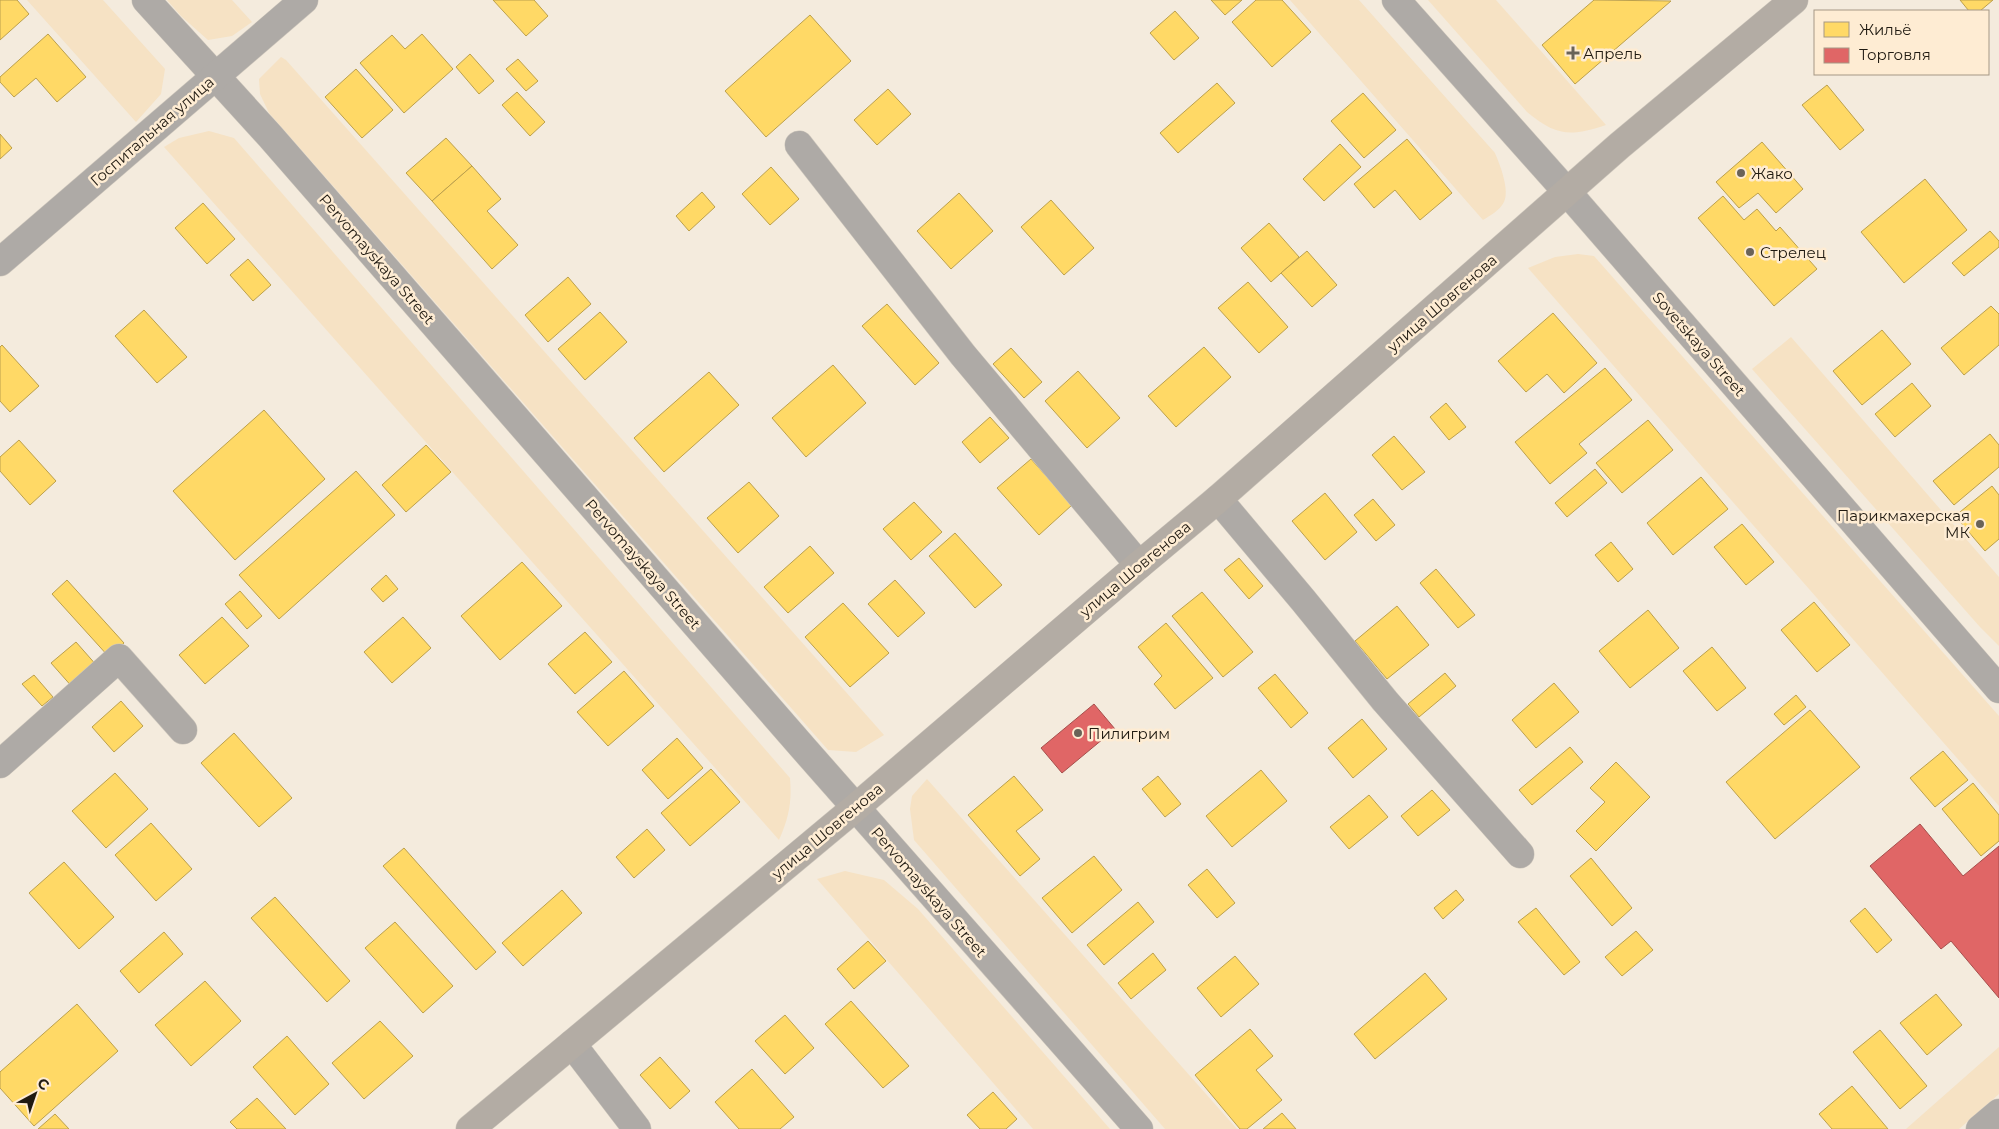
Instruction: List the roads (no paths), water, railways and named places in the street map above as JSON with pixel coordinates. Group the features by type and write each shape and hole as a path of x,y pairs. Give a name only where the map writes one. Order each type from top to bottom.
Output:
{"main road":[{"name":"улица Шовгенова","path":"470,1129 855,808 1139,565 1218,500 1619,146 1794,0"}],"street":[{"name":"Pervomayskaya Street","path":"146,0 216,76 855,808 1139,1129"},
{"name":"Госпитальная улица","path":"0,262 304,0"},
{"name":"Sovetskaya Street","path":"1396,0 1568,192 1999,689"},
{"path":"799,145 963,355 1139,565"},
{"path":"1218,500 1385,701 1520,854"},
{"path":"0,764 119,658 183,730"},
{"path":"572,1044 637,1129"},
{"path":"1980,1129 1999,1113"}],"place":[{"name":"Апрель","path":"1573,53"},
{"name":"Жако","path":"1741,173"},
{"name":"Стрелец","path":"1750,252"},
{"name":"Парикмахерская МК","path":"1980,524"},
{"name":"Пилигрим","path":"1078,733"}]}
